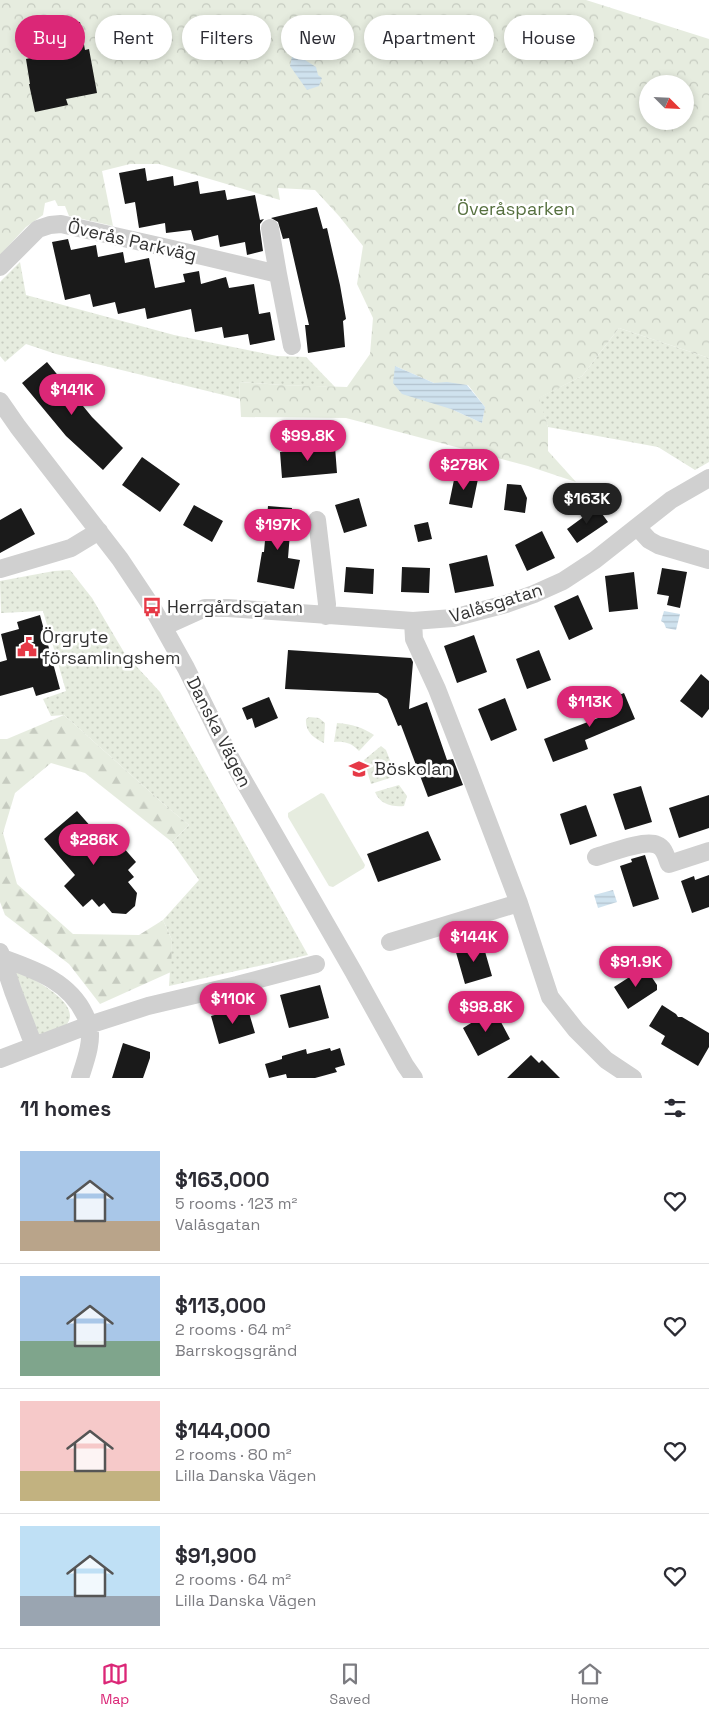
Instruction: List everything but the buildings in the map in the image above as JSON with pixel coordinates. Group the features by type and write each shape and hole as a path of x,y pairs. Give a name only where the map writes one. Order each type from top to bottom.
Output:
{"street":[{"name":"Överås Parkväg","path":"0,267 38,229 62,224 278,274"},
{"path":"270,228 292,346"},
{"name":"Danska Vägen","path":"0,401 134,579 186,668 230,757 414,1078"},
{"name":"Valåsgatan","path":"163,627 205,608 413,621 454,618 506,604 563,581 596,560 671,500 709,478"},
{"path":"317,520 326,616"},
{"path":"637,527 649,540 658,545 709,560"},
{"path":"0,569 71,548 99,531"},
{"path":"413,621 414,639 437,689 519,903 550,997 576,1030 606,1060 633,1078"},
{"path":"596,857 648,843 657,844 663,849 669,864 709,851"},
{"path":"390,942 519,903"},
{"path":"1,955 56,981 71,993 80,1004 89,1025 87,1057 80,1078"},
{"path":"1,955 34,1046"},
{"path":"0,1059 89,1025 148,1006 316,964"}],"green space":[{"name":"Överåsparken","path":"0,0 586,0 709,39 709,358 619,328 582,376 539,398 548,427 548,451 576,482 528,466 346,418 241,417 239,382 347,387 370,354 373,318 357,284 363,246 315,190 278,188 280,200 159,164 130,164 102,171 113,226 69,216 65,206 58,206 55,200 45,203 43,215 26,227 0,255","holes":["395,366 434,383 468,385 485,407 482,423 451,409"]},
{"path":"20,262 26,295 174,335 277,356 306,357 335,387 239,382 240,399 56,354 26,344 5,362 0,356 0,282"},
{"path":"619,328 709,358 709,462 695,470 658,447 548,427 538,398 582,376"},
{"path":"70,570 92,598 125,654 160,692 308,955 169,986 172,940 163,920 199,880 172,842 189,825 64,715 51,716 43,699 66,691 43,611 1,613 0,581"},
{"path":"64,715 189,825 172,842 85,773 51,763 15,793 3,833 17,884 73,934 139,935 163,920 172,940 171,972 100,1004 69,964 5,915 0,902 0,739 7,739"},
{"path":"309,717 319,718 325,723 324,743 314,737 307,728 306,719"},
{"path":"337,723 357,726 374,735 359,751 348,743 334,742"},
{"path":"381,746 386,750 396,776 371,784 364,760"},
{"path":"399,785 407,796 404,806 387,804 375,792"},
{"path":"321,793 324,794 365,865 364,868 333,887 329,886 288,817 288,813"},
{"path":"18,971 46,987 65,1003 69,1012 69,1021 62,1029 40,1038 15,973"}],"water":[{"path":"291,60 305,60 316,67 318,75 322,78 319,86 307,90 290,66"},
{"path":"395,366 434,383 447,382 467,385 485,407 482,423 451,409 402,394 393,383"},
{"path":"664,611 680,614 676,630 666,628 661,621"},
{"path":"613,890 617,902 598,908 594,895"}],"place":[{"name":"Herrgårdsgatan","path":"152,607"},
{"name":"Örgryte församlingshem","path":"27,647"},
{"name":"Böskolan","path":"359,769"}]}
